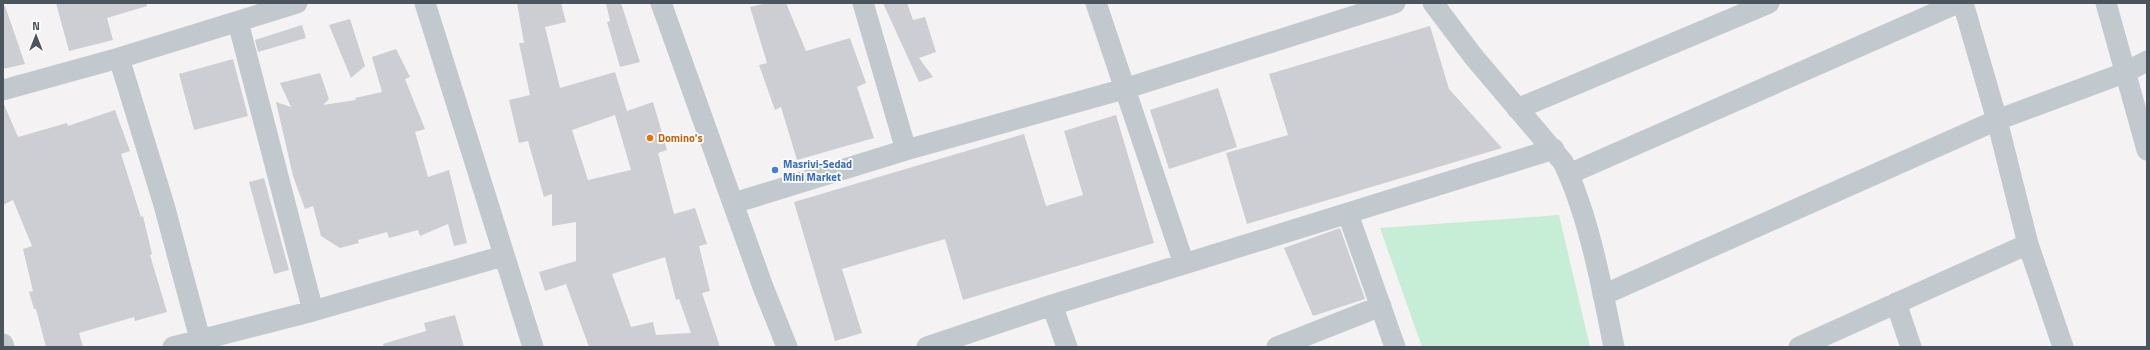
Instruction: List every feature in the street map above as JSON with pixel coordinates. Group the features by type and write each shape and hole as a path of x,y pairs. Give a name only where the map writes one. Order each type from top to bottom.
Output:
{"street":[{"path":"3,90 119,58 297,3"},
{"path":"425,3 532,347"},
{"path":"661,3 763,287 788,347"},
{"path":"863,3 906,150"},
{"path":"1096,3 1184,264"},
{"path":"734,203 906,150 1124,89 1351,9 1395,3"},
{"path":"1432,3 1473,56 1554,149 1568,174 1591,244 1614,347"},
{"path":"1518,109 1769,3"},
{"path":"1568,174 1738,98 1958,3"},
{"path":"1963,3 1997,120 2028,244 2063,347"},
{"path":"2106,3 2124,73 2147,150"},
{"path":"238,22 313,311"},
{"path":"119,58 164,205 200,339"},
{"path":"1603,295 1997,120 2124,73 2147,61"},
{"path":"927,347 1052,305 1554,149"},
{"path":"1348,214 1396,347"},
{"path":"1799,347 2028,244"},
{"path":"174,347 200,339 313,311 503,256"},
{"path":"1896,303 1910,347"},
{"path":"1052,305 1067,347"},
{"path":"1277,347 1381,306"}],"green space":[{"path":"1559,215 1590,347 1422,347 1380,228"}],"building":[{"path":"56,3 146,3 147,6 107,18 113,40 69,51"},
{"path":"517,3 561,3 566,22 545,27 560,88 615,72 627,111 653,102 667,150 658,153 674,214 695,208 707,244 699,246 710,291 702,293 720,347 589,347 566,284 545,291 539,272 576,261 576,222 552,226 552,194 544,197 528,141 519,143 509,100 530,95 519,43 524,43","holes":["615,115 631,170 588,180 572,130","665,257 676,300 679,299 691,333 656,335 653,322 631,327 612,274"]},
{"path":"606,3 621,3 640,62 620,67 607,22 610,21"},
{"path":"767,3 786,3 806,51 850,38 866,83 857,87 874,138 797,160 781,107 775,110 759,65 767,63 750,7"},
{"path":"883,3 907,3 913,20 925,17 936,52 919,58 933,77 919,82"},
{"path":"3,6 5,6 25,64 3,69"},
{"path":"350,19 365,66 351,78 329,25"},
{"path":"302,25 306,38 258,52 255,40"},
{"path":"1430,26 1449,89 1502,148 1247,224 1226,153 1288,135 1269,74"},
{"path":"396,49 410,77 405,79 425,129 415,132 428,177 449,170 467,243 454,246 448,224 420,236 418,230 389,238 387,232 358,240 359,243 340,248 321,236 313,206 305,209 293,176 276,102 291,107 280,83 320,73 329,99 323,105 356,100 355,98 382,92 372,57"},
{"path":"233,59 248,116 194,130 179,74"},
{"path":"1218,88 1237,147 1169,169 1150,110"},
{"path":"3,102 18,137 67,123 68,126 115,110 130,151 121,154 141,217 143,216 152,254 150,255 167,312 135,321 134,317 79,333 83,347 46,347 36,309 34,309 29,292 33,291 23,249 32,246 13,200 3,205"},
{"path":"1116,115 1154,243 963,300 945,239 842,269 862,333 835,341 794,202 1024,134 1046,206 1083,195 1064,131"},
{"path":"264,178 289,270 274,274 249,182"},
{"path":"1340,228 1365,299 1313,316 1284,248"},
{"path":"455,315 464,347 384,347 383,344 426,331 424,323"}],"place":[{"name":"Domino's","path":"650,138"},
{"name":"Masrivi-Sedad Mini Market","path":"775,170"}]}
